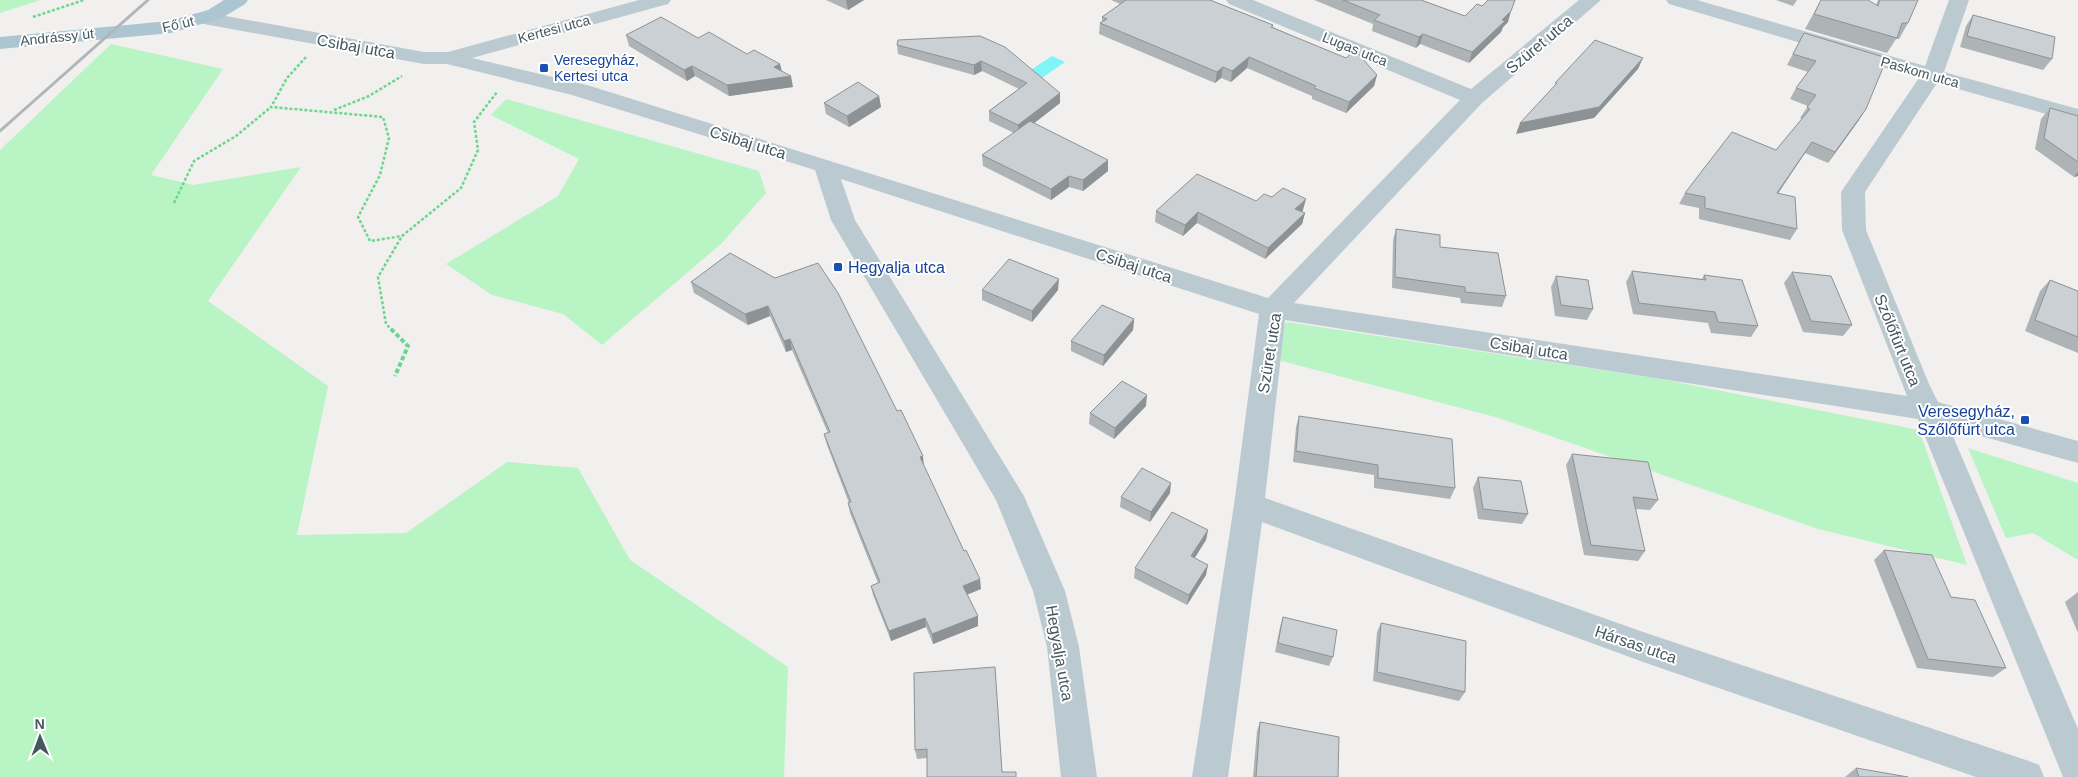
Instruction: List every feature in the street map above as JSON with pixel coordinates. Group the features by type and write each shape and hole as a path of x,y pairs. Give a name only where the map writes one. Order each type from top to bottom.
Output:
{"main road":[{"name":"Fő út","path":"113,31 150,30 204,18 238,0"},
{"name":"Andrássy út","path":"0,43 113,31"}],"street":[{"name":"Kertesi utca","path":"447,58 661,0"},
{"name":"Lugas utca","path":"1236,0 1474,98"},
{"name":"Szüret utca","path":"1210,777 1249,506 1273,309 1474,98 1592,0"},
{"name":"Paskom utca","path":"1676,0 1932,76 2078,116"},
{"name":"Szőlőfürt utca","path":"1959,0 1932,76 1853,192 1854,230 1915,384 1928,410 2078,771"},
{"name":"Csibaj utca","path":"204,18 424,58 447,58 579,90 1273,309 1928,410 2078,452"},
{"name":"Hegyalja utca","path":"824,166 843,220 1009,496 1049,591 1063,647 1079,777"},
{"name":"Hársas utca","path":"1249,506 1646,648 2026,777"}],"path":[{"path":"28,18 84,0"},
{"path":"174,203 194,161 236,136 271,107 286,78 321,40"},
{"path":"331,111 344,108 390,85 424,58"},
{"path":"395,376 408,346 386,324 378,277 402,236 462,188 478,150 474,122 511,74"},
{"path":"271,107 331,111 383,118 389,138 380,175 358,217 370,241 402,236"}],"green space":[{"path":"0,0 41,0 0,13"},
{"path":"111,44 223,69 151,175 193,185 301,167 208,301 328,386 297,535 406,533 507,462 578,468 630,560 788,667 784,777 0,777 0,150"},
{"path":"506,99 759,171 766,193 721,244 602,345 563,314 492,295 446,264 558,196 579,159 491,115"},
{"path":"1287,322 1661,379 1919,430 1967,565 1818,529 1499,418 1274,359 1274,335"},
{"path":"1968,448 2078,483 2078,560 2033,533 2006,538"}],"water":[{"path":"1052,56 1065,62 1039,80 1026,73"}],"building":[{"path":"1126,0 1210,0 1273,25 1271,27 1346,58 1355,50 1377,75 1349,102 1314,88 1316,86 1249,57 1232,71 1223,67 1217,72 1100,23 1107,19 1102,17"},
{"path":"1343,0 1421,0 1465,16 1477,4 1482,6 1488,0 1515,0 1511,11 1502,20 1505,21 1472,52 1423,34 1419,37 1374,20 1380,15"},
{"path":"1821,0 1868,0 1878,6 1880,0 1918,0 1908,23 1902,23 1897,38 1814,14"},
{"path":"1973,15 2055,37 2052,59 1967,36"},
{"path":"661,17 698,38 709,32 747,54 754,50 780,64 774,67 791,76 727,85 692,66 684,70 626,35"},
{"path":"1804,33 1887,58 1866,109 1835,152 1812,142 1777,193 1795,197 1797,229 1705,208 1705,197 1685,193 1732,132 1776,150 1810,109 1807,107 1816,95 1796,88 1816,61 1793,54"},
{"path":"980,36 1005,47 1060,93 1018,125 989,111 1027,83 981,61 974,65 897,45 898,40"},
{"path":"1595,40 1643,58 1599,107 1520,123 1557,83 1555,83"},
{"path":"858,82 879,96 847,116 824,103"},
{"path":"2050,108 2078,116 2078,162 2044,138"},
{"path":"1030,121 1108,160 1083,180 1069,176 1051,189 982,155"},
{"path":"1197,174 1256,201 1264,194 1272,197 1283,188 1306,199 1295,209 1305,213 1268,248 1198,212 1185,225 1156,211"},
{"path":"1396,229 1440,235 1440,247 1498,253 1506,296 1465,292 1465,287 1395,277"},
{"path":"730,253 775,278 818,263 838,293 897,411 901,410 923,456 920,457 964,551 966,550 980,579 963,586 978,616 932,634 925,618 889,631 871,586 880,582 848,503 851,502 824,434 830,432 790,339 784,341 768,306 745,314 691,282"},
{"path":"1009,259 1059,279 1032,311 982,290"},
{"path":"1632,271 1706,280 1704,275 1742,280 1758,326 1718,322 1715,312 1639,303"},
{"path":"1792,272 1831,276 1852,325 1811,321"},
{"path":"1556,276 1588,280 1593,309 1561,305"},
{"path":"2050,280 2078,291 2078,337 2035,320"},
{"path":"1102,305 1134,319 1104,355 1071,341"},
{"path":"1122,381 1147,395 1115,428 1090,413"},
{"path":"1299,416 1452,439 1455,488 1378,478 1378,465 1296,451"},
{"path":"1572,454 1648,462 1658,500 1633,497 1645,551 1591,545"},
{"path":"1142,468 1171,483 1151,512 1121,497"},
{"path":"1478,477 1521,481 1528,514 1483,509"},
{"path":"1172,512 1208,530 1191,556 1208,565 1189,595 1135,568"},
{"path":"1884,550 1932,555 1951,597 1975,600 2006,668 1928,659"},
{"path":"1283,617 1337,630 1333,657 1278,643"},
{"path":"1381,623 1466,641 1465,692 1377,672"},
{"path":"995,667 1002,772 1016,772 1016,777 927,777 927,749 915,750 914,673"},
{"path":"1260,722 1339,737 1338,777 1256,777"},
{"path":"1856,768 1908,777 1859,777"}],"railway":[{"path":"0,131 148,0"}],"place":[{"name":"Veresegyház, Kertesi utca","path":"544,68"},
{"name":"Hegyalja utca","path":"838,267"},
{"name":"Veresegyház, Szőlőfürt utca","path":"2025,420"}]}
